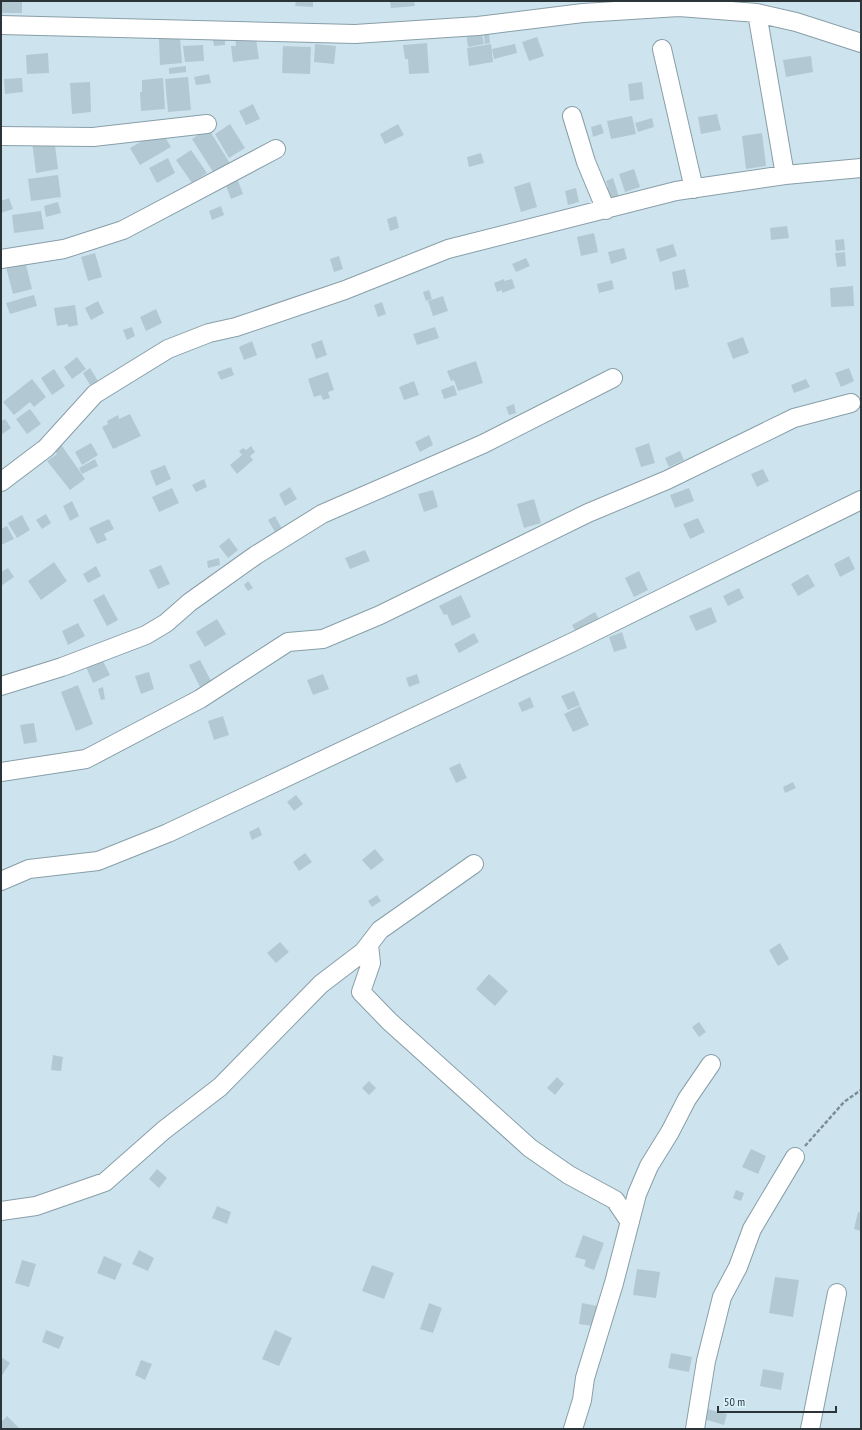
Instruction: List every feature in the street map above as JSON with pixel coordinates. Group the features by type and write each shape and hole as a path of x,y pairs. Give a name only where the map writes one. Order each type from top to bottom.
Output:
{"street":[{"path":"1,25 355,34 478,26 583,13 679,7 757,13 796,22 861,43"},
{"path":"757,13 785,175"},
{"path":"662,49 694,189"},
{"path":"572,116 586,162 606,210"},
{"path":"1,136 93,137 207,124"},
{"path":"1,259 64,249 123,230 276,149"},
{"path":"1,482 46,448 94,394 168,349 209,333 236,327 346,290 448,249 676,191 785,175 861,168"},
{"path":"1,686 62,667 146,635 166,622 190,602 256,555 322,514 482,444 613,378"},
{"path":"1,772 86,759 200,699 288,642 323,639 380,615 588,513 667,480 794,418 851,403"},
{"path":"1,881 29,869 98,861 168,833 257,789 573,642 861,500"},
{"path":"1,1211 36,1206 105,1182 164,1130 220,1087 321,984 363,952 380,930 474,864"},
{"path":"369,944 371,963 361,992 389,1021 530,1148 569,1175 615,1200 630,1222"},
{"path":"573,1429 582,1400 585,1378 600,1332 620,1252 637,1194 649,1166 670,1132 687,1099 711,1064"},
{"path":"695,1429 706,1360 722,1296 738,1267 752,1229 795,1157"},
{"path":"810,1429 837,1293"}],"path":[{"path":"795,1157 844,1102 861,1090"}],"building":[{"path":"1,1 22,1 22,13 1,13"},
{"path":"296,1 313,1 313,7 295,6"},
{"path":"390,1 414,1 415,6 391,8"},
{"path":"488,27 490,43 485,44 483,28"},
{"path":"481,28 484,44 468,47 466,31"},
{"path":"255,32 259,59 233,62 231,46 236,46 235,35"},
{"path":"537,37 544,56 529,61 522,42"},
{"path":"180,38 182,63 160,65 159,39"},
{"path":"225,39 225,45 214,46 213,40"},
{"path":"427,43 429,73 409,74 408,59 405,59 403,45"},
{"path":"315,44 336,46 334,64 314,62"},
{"path":"491,44 493,62 469,66 467,48"},
{"path":"515,44 517,53 494,59 492,49"},
{"path":"203,45 204,61 185,62 183,46"},
{"path":"283,46 311,47 310,74 282,73"},
{"path":"48,53 49,73 27,74 26,55"},
{"path":"811,56 813,72 786,77 783,60"},
{"path":"186,66 186,72 169,74 169,68"},
{"path":"209,74 211,83 196,85 194,77"},
{"path":"188,77 191,110 168,112 165,79"},
{"path":"22,78 23,92 5,94 4,79"},
{"path":"163,78 165,109 141,111 140,92 142,92 142,80"},
{"path":"90,82 91,112 72,114 70,83"},
{"path":"642,82 644,99 630,101 628,84"},
{"path":"253,104 260,119 246,125 239,111"},
{"path":"717,114 721,130 701,134 698,117"},
{"path":"632,116 636,134 611,139 607,121"},
{"path":"652,118 654,127 638,132 635,123"},
{"path":"230,124 245,148 229,158 215,134"},
{"path":"398,124 404,135 385,144 380,134"},
{"path":"601,124 604,133 593,137 591,127"},
{"path":"208,128 231,165 215,175 192,139"},
{"path":"161,130 171,147 140,165 130,148"},
{"path":"762,133 766,166 746,169 742,136"},
{"path":"54,138 58,169 36,173 32,142"},
{"path":"191,150 207,173 192,183 176,160"},
{"path":"481,153 484,163 469,167 467,157"},
{"path":"168,158 175,173 157,183 149,168"},
{"path":"634,169 640,187 625,192 619,174"},
{"path":"58,175 61,197 31,201 28,179"},
{"path":"237,178 243,194 231,199 225,183"},
{"path":"613,178 620,200 607,204 603,189 608,187 606,181"},
{"path":"530,182 537,207 521,212 514,187"},
{"path":"576,188 579,202 568,205 565,191"},
{"path":"9,198 13,209 1,213 1,201"},
{"path":"58,202 61,213 46,217 44,206"},
{"path":"221,206 224,215 212,220 209,211"},
{"path":"41,211 44,229 14,233 12,215"},
{"path":"396,216 399,228 390,231 387,219"},
{"path":"787,226 789,238 771,240 770,228"},
{"path":"594,233 598,252 581,256 577,237"},
{"path":"844,239 845,250 836,251 835,240"},
{"path":"673,244 677,256 660,262 656,249"},
{"path":"624,248 627,259 611,264 608,252"},
{"path":"845,252 846,266 837,267 835,253"},
{"path":"95,253 102,277 88,281 81,257"},
{"path":"339,256 343,269 334,272 330,259"},
{"path":"526,258 530,266 516,272 512,264"},
{"path":"25,261 32,289 13,294 6,267"},
{"path":"685,269 689,287 675,290 672,272"},
{"path":"504,279 504,281 512,279 515,288 502,293 502,290 497,292 494,283"},
{"path":"612,280 614,289 599,293 597,284"},
{"path":"853,286 854,306 831,307 830,288"},
{"path":"429,290 432,299 426,301 423,292"},
{"path":"34,295 37,306 10,314 6,303"},
{"path":"443,296 448,311 433,316 428,301"},
{"path":"98,301 104,313 91,320 85,308"},
{"path":"382,302 386,314 378,317 374,305"},
{"path":"75,305 78,325 68,327 68,324 57,326 54,308"},
{"path":"156,309 162,323 146,331 140,317"},
{"path":"132,327 135,336 127,340 123,330"},
{"path":"435,327 439,338 417,345 413,334"},
{"path":"743,337 749,353 733,359 727,343"},
{"path":"322,340 327,355 316,359 311,344"},
{"path":"252,341 257,355 244,360 239,347"},
{"path":"77,357 86,369 72,379 64,367"},
{"path":"476,361 483,383 458,391 454,380 451,381 447,371"},
{"path":"231,367 234,375 221,380 217,372"},
{"path":"90,368 98,381 90,385 83,373"},
{"path":"849,368 854,381 841,387 835,373"},
{"path":"54,369 65,386 52,395 41,378"},
{"path":"328,372 334,390 328,392 330,398 323,400 321,395 314,397 308,379"},
{"path":"32,379 46,397 34,407 30,402 14,415 3,402"},
{"path":"806,379 810,387 794,393 791,385"},
{"path":"414,381 419,395 404,400 399,387"},
{"path":"454,385 457,395 444,399 441,390"},
{"path":"514,404 516,413 509,415 506,407"},
{"path":"30,409 41,424 27,434 16,419"},
{"path":"130,414 141,436 113,449 102,427 108,424 107,421 118,415 119,419"},
{"path":"5,419 11,428 1,435 1,421"},
{"path":"429,435 433,445 420,452 415,442"},
{"path":"60,443 85,479 70,490 47,461 57,454 52,448"},
{"path":"91,443 98,455 82,465 75,452"},
{"path":"649,443 655,463 641,467 635,448"},
{"path":"251,446 255,452 250,456 253,460 237,474 230,465 242,455 239,451 243,448 246,450"},
{"path":"680,451 684,460 669,467 665,458"},
{"path":"95,459 98,466 82,474 79,468"},
{"path":"165,465 171,479 156,486 150,471"},
{"path":"763,469 769,481 757,487 751,474"},
{"path":"204,479 207,487 196,492 192,485"},
{"path":"290,487 297,499 285,506 279,494"},
{"path":"172,488 179,503 159,512 152,497"},
{"path":"689,488 694,501 675,508 670,495"},
{"path":"433,490 438,507 424,512 418,494"},
{"path":"534,499 541,523 524,528 517,504"},
{"path":"72,501 79,516 70,521 63,506"},
{"path":"46,514 51,523 42,529 36,520"},
{"path":"22,515 30,530 17,538 8,523"},
{"path":"275,516 282,529 275,532 268,520"},
{"path":"698,518 705,532 690,539 683,524"},
{"path":"109,519 114,529 104,534 107,540 97,544 89,528"},
{"path":"7,526 14,539 1,545 1,529"},
{"path":"229,538 238,550 228,558 219,546"},
{"path":"365,550 370,561 350,569 345,558"},
{"path":"849,556 855,569 840,577 834,564"},
{"path":"219,558 220,565 208,568 207,561"},
{"path":"54,562 67,581 41,600 28,581"},
{"path":"161,565 170,584 158,589 149,570"},
{"path":"96,566 101,576 88,583 83,574"},
{"path":"8,568 14,577 1,586 1,572"},
{"path":"639,571 648,590 634,597 625,578"},
{"path":"808,574 815,586 798,596 791,584"},
{"path":"248,581 253,588 248,591 244,585"},
{"path":"739,588 744,598 728,606 723,596"},
{"path":"104,594 118,620 107,626 93,600"},
{"path":"461,595 471,617 452,626 447,614 444,615 439,606"},
{"path":"711,607 717,622 696,631 689,616"},
{"path":"595,612 600,621 577,634 572,625"},
{"path":"217,619 226,634 205,647 196,632"},
{"path":"78,623 85,636 68,645 62,631"},
{"path":"622,632 627,648 614,652 609,637"},
{"path":"474,633 479,642 459,653 454,644"},
{"path":"102,659 110,675 93,683 86,667"},
{"path":"200,660 211,681 200,687 189,665"},
{"path":"149,672 154,689 141,694 135,676"},
{"path":"323,674 329,689 313,695 307,680"},
{"path":"417,674 420,683 409,687 406,678"},
{"path":"78,685 93,724 76,731 61,692"},
{"path":"103,687 105,699 101,700 98,689"},
{"path":"574,691 580,705 568,710 561,696"},
{"path":"530,697 534,707 522,712 518,703"},
{"path":"580,706 589,725 573,732 564,714"},
{"path":"223,716 229,735 214,740 208,721"},
{"path":"34,723 37,742 24,744 20,725"},
{"path":"460,763 467,778 456,783 449,768"},
{"path":"793,782 796,788 785,793 783,787"},
{"path":"296,795 303,804 294,811 287,802"},
{"path":"259,827 262,835 252,840 249,832"},
{"path":"375,849 384,860 371,870 362,860"},
{"path":"305,853 312,862 299,871 293,862"},
{"path":"377,895 381,901 372,907 368,901"},
{"path":"280,942 289,952 276,963 267,953"},
{"path":"780,943 789,959 778,966 769,950"},
{"path":"489,974 508,991 495,1006 476,989"},
{"path":"699,1022 706,1032 699,1037 692,1027"},
{"path":"53,1055 63,1057 61,1071 51,1070"},
{"path":"557,1077 564,1084 555,1095 547,1088"},
{"path":"369,1081 376,1088 369,1095 362,1088"},
{"path":"751,1149 766,1156 758,1174 742,1167"},
{"path":"157,1169 167,1178 159,1188 149,1179"},
{"path":"736,1190 744,1193 741,1201 733,1198"},
{"path":"217,1206 231,1212 227,1224 212,1218"},
{"path":"858,1212 861,1213 861,1231 854,1229"},
{"path":"583,1235 604,1243 594,1270 584,1266 586,1260 575,1257"},
{"path":"139,1250 154,1258 148,1271 132,1264"},
{"path":"104,1256 122,1264 115,1280 97,1273"},
{"path":"22,1260 36,1264 29,1287 15,1283"},
{"path":"372,1265 394,1273 384,1299 362,1291"},
{"path":"637,1269 660,1272 656,1298 633,1295"},
{"path":"775,1277 799,1280 793,1317 769,1313"},
{"path":"429,1303 442,1308 433,1333 420,1329"},
{"path":"582,1303 597,1306 593,1326 579,1324"},
{"path":"46,1330 64,1337 59,1349 42,1342"},
{"path":"275,1330 292,1338 279,1366 262,1359"},
{"path":"671,1353 692,1357 689,1372 668,1368"},
{"path":"1,1357 10,1363 1,1377"},
{"path":"141,1360 152,1364 145,1380 135,1375"},
{"path":"763,1369 784,1373 781,1390 760,1386"},
{"path":"707,1409 727,1414 724,1425 704,1419"},
{"path":"7,1416 19,1428 18,1429 1,1429 1,1422"}]}
